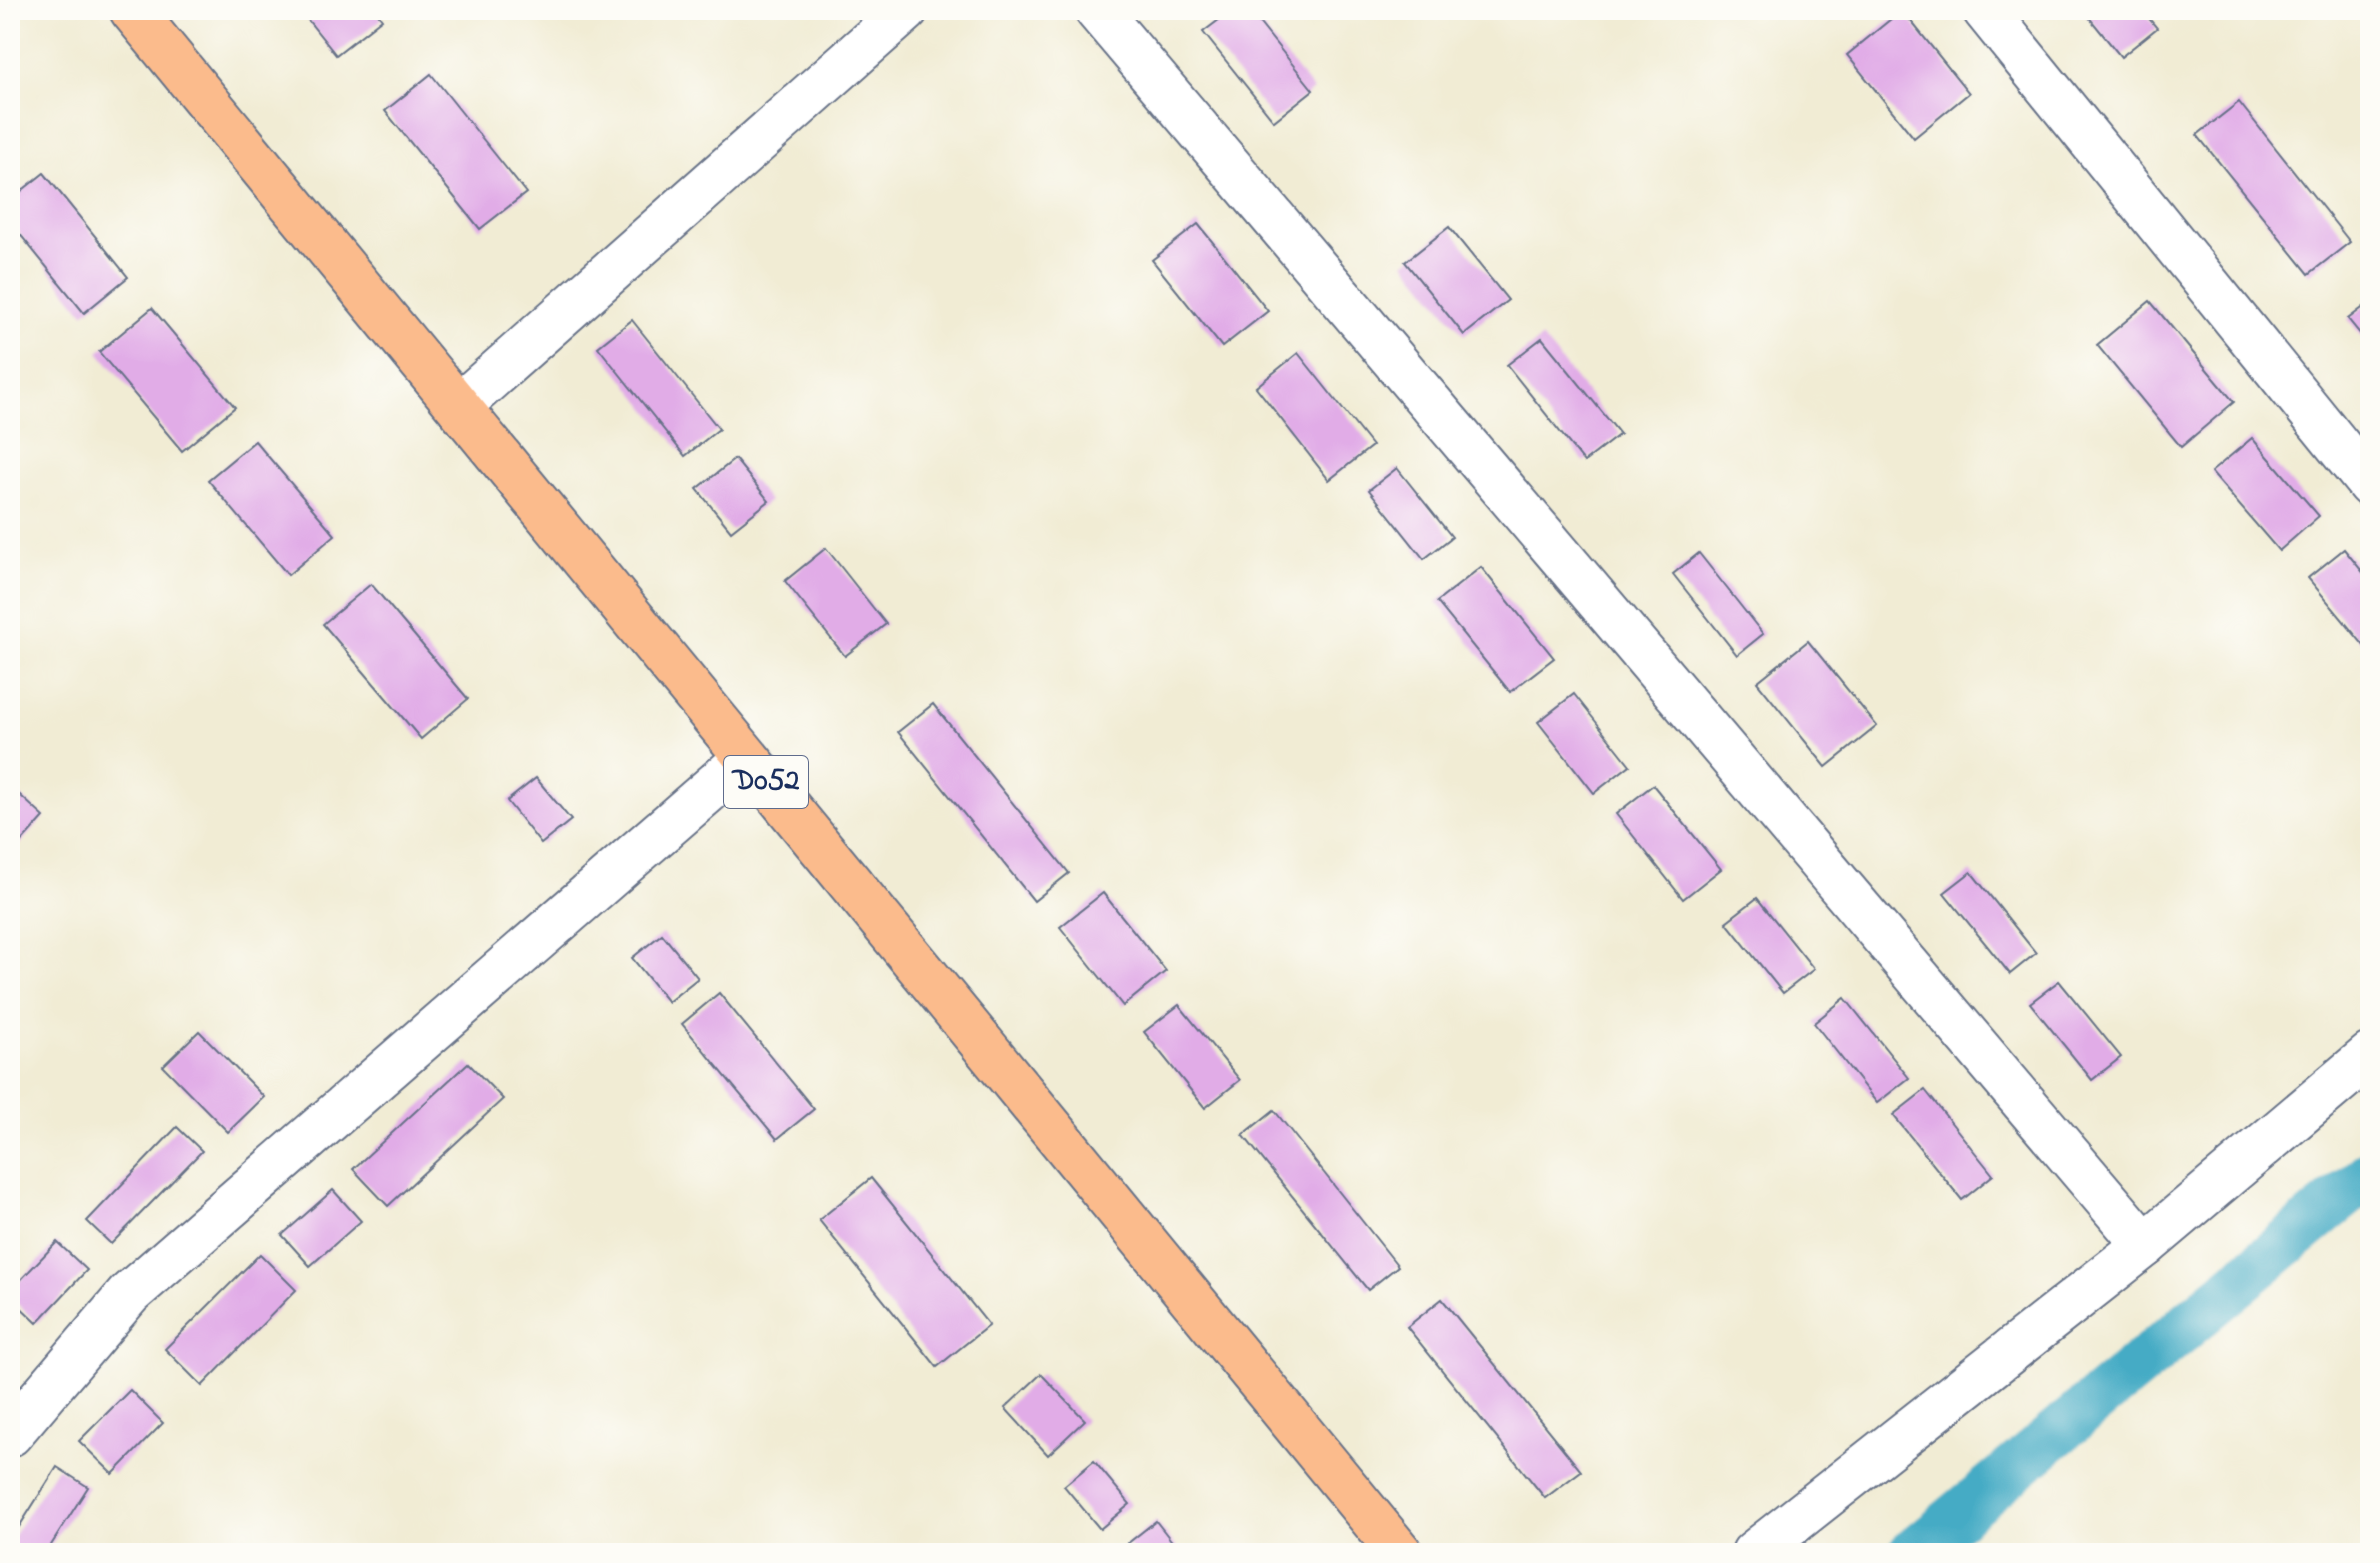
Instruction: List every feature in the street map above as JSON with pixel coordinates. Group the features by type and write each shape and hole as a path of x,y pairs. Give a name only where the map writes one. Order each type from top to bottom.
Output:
{"main road":[{"name":"D052","path":"132,10 460,405 1400,1553"}],"street":[{"path":"460,405 906,10"},
{"path":"1097,10 2145,1245"},
{"path":"1985,10 2370,485"},
{"path":"10,1434 129,1294 746,758"},
{"path":"1754,1553 2145,1245 2370,1055"}],"building":[{"path":"300,10 375,10 382,19 336,55"},
{"path":"1232,10 1249,10 1313,90 1274,121 1203,32"},
{"path":"1902,10 1969,93 1914,138 1847,55"},
{"path":"2083,10 2142,10 2157,28 2121,57"},
{"path":"431,74 526,193 480,229 385,111"},
{"path":"2239,102 2350,242 2309,274 2197,135"},
{"path":"44,173 128,277 84,313 10,222 10,200"},
{"path":"1198,224 1268,311 1222,347 1152,260"},
{"path":"1449,227 1508,300 1464,335 1405,262"},
{"path":"2150,301 2234,402 2181,447 2097,345"},
{"path":"2370,302 2370,346 2348,319"},
{"path":"152,308 235,407 182,451 99,352"},
{"path":"632,320 719,429 685,456 598,347"},
{"path":"1542,338 1620,434 1584,462 1507,365"},
{"path":"1298,353 1372,446 1329,480 1256,387"},
{"path":"2252,438 2319,516 2279,551 2211,472"},
{"path":"255,441 335,535 288,575 208,480"},
{"path":"735,459 769,501 731,531 697,489"},
{"path":"1397,468 1452,537 1424,559 1369,490"},
{"path":"826,548 886,624 845,656 785,581"},
{"path":"2344,549 2370,581 2370,653 2308,578"},
{"path":"1699,553 1763,634 1737,655 1673,574"},
{"path":"1481,567 1554,658 1510,692 1437,602"},
{"path":"371,584 468,699 421,739 323,624"},
{"path":"1808,641 1877,726 1826,767 1757,682"},
{"path":"1574,694 1630,765 1594,793 1538,722"},
{"path":"933,704 1069,873 1034,901 898,732"},
{"path":"536,778 571,820 541,844 507,801"},
{"path":"1653,785 1721,869 1683,899 1616,814"},
{"path":"10,786 44,817 10,855"},
{"path":"1971,872 2036,953 2010,974 1944,893"},
{"path":"1103,893 1166,971 1123,1006 1060,927"},
{"path":"1757,898 1814,969 1783,993 1726,922"},
{"path":"662,934 698,978 668,1002 632,958"},
{"path":"2059,981 2121,1057 2092,1080 2030,1003"},
{"path":"719,993 814,1109 777,1139 682,1024"},
{"path":"1845,998 1909,1078 1877,1103 1814,1023"},
{"path":"1179,1005 1240,1080 1205,1108 1144,1032"},
{"path":"199,1031 264,1097 228,1132 163,1066"},
{"path":"468,1063 503,1099 388,1206 353,1169"},
{"path":"1925,1090 1993,1175 1962,1200 1893,1115"},
{"path":"1274,1110 1398,1266 1368,1290 1243,1135"},
{"path":"177,1127 202,1151 111,1244 87,1221"},
{"path":"871,1178 989,1325 937,1367 819,1220"},
{"path":"333,1190 361,1221 310,1266 282,1235"},
{"path":"57,1242 87,1270 37,1323 10,1297 10,1291"},
{"path":"260,1254 296,1290 202,1386 165,1349"},
{"path":"1442,1299 1581,1471 1545,1498 1407,1327"},
{"path":"1041,1374 1085,1420 1048,1455 1005,1408"},
{"path":"130,1390 163,1423 113,1474 79,1441"},
{"path":"1094,1461 1130,1504 1100,1529 1064,1486"},
{"path":"57,1467 88,1487 46,1553 10,1553 10,1541"},
{"path":"1156,1521 1181,1553 1134,1553 1127,1544"}],"waterway":[{"path":"1912,1553 2370,1174"}]}
